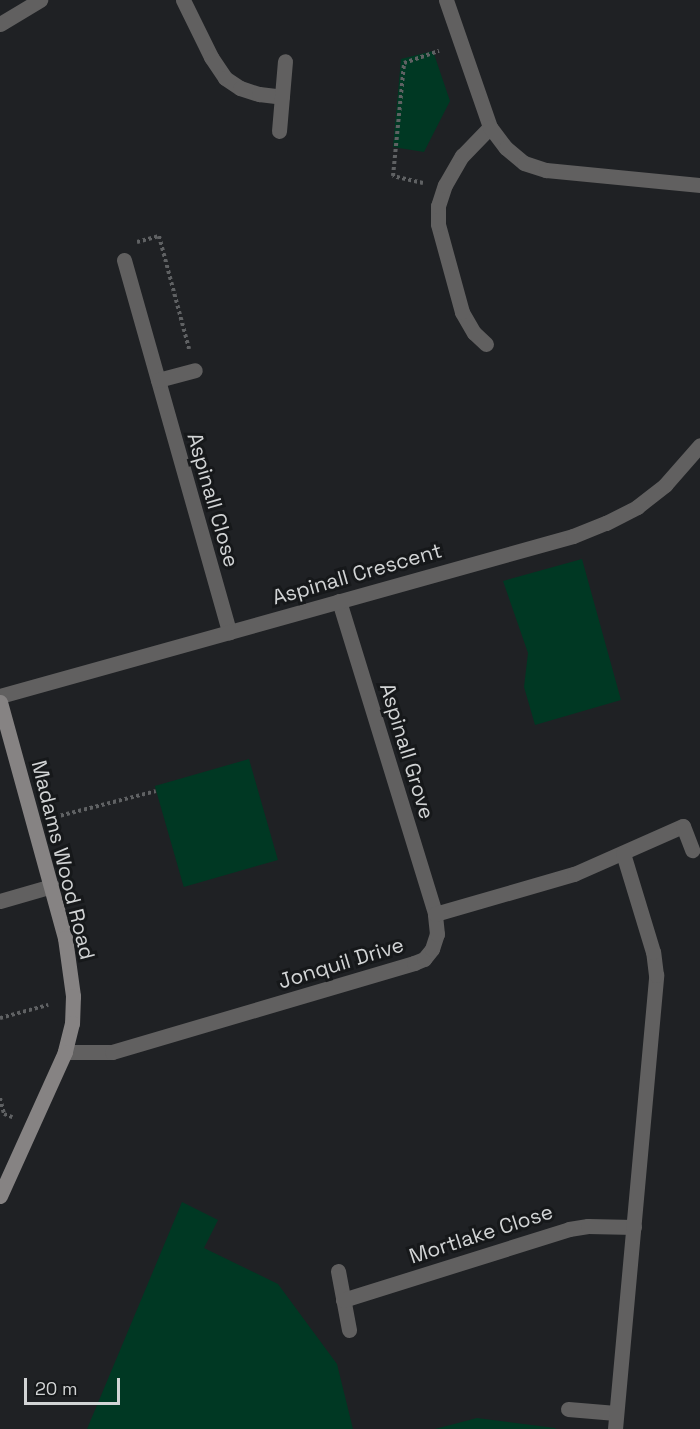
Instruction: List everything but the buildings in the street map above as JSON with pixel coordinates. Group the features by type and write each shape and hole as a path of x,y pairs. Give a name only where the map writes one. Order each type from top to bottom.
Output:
{"street":[{"path":"0,24 40,0"},
{"path":"183,0 211,57 225,78 240,88 259,94 282,97"},
{"path":"446,0 490,128 506,148 524,163 546,170 700,185"},
{"path":"279,131 285,61"},
{"path":"486,344 474,333 462,312 438,224 438,206 444,187 462,156 490,128"},
{"name":"Aspinall Close","path":"124,260 229,632"},
{"path":"158,380 195,370"},
{"name":"Aspinall Crescent","path":"0,696 573,536 606,524 637,507 665,484 700,445"},
{"name":"Aspinall Grove","path":"339,601 435,914"},
{"name":"Madams Wood Road","path":"0,702 65,938 72,1003 72,1023 65,1052 0,1196"},
{"path":"435,914 560,879 683,826 692,850"},
{"path":"615,1429 656,975 653,952 623,852"},
{"path":"0,901 52,886"},
{"name":"Jonquil Drive","path":"65,1052 112,1052 414,963 424,959 432,949 437,934 435,914"},
{"name":"Mortlake Close","path":"343,1300 569,1229 588,1226 634,1227"},
{"path":"338,1271 349,1330"},
{"path":"568,1409 616,1413"}],"path":[{"path":"444,187 393,176 404,63 460,44"},
{"path":"124,260 119,246 159,236 195,370"},
{"path":"34,823 156,791"},
{"path":"0,1018 54,1003 72,1003"}],"green space":[{"path":"433,51 450,101 424,152 393,147 401,59"},
{"path":"582,559 621,700 535,725 524,687 528,653 503,581"},
{"path":"249,759 278,860 184,887 155,786"},
{"path":"182,1202 218,1220 204,1248 278,1284 337,1364 353,1429 87,1429"},
{"path":"477,1418 555,1428 556,1429 435,1429"}]}
